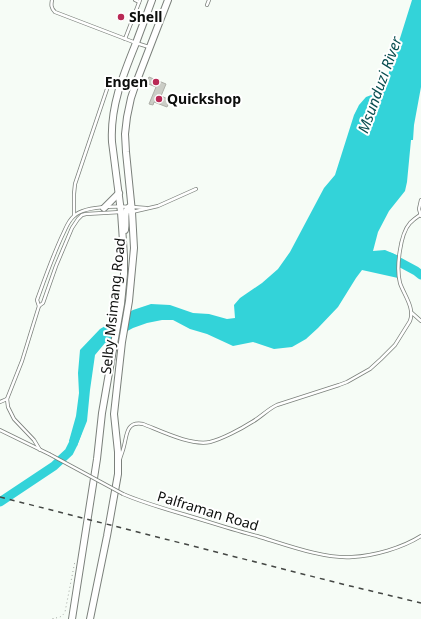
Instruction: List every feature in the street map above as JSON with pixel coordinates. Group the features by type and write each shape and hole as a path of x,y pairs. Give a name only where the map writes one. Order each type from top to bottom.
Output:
{"main road":[{"name":"Selby Msimang Road","path":"90,619 118,474 114,414 122,342 129,301 134,248 126,209 119,193 112,142 112,122 117,95 152,0"},
{"name":"Selby Msimang Road","path":"70,618 74,606 97,459 102,413 121,304 124,274 123,237 126,209 126,129 131,98 168,0"},
{"path":"104,208 119,193"}],"lane":[{"path":"52,0 51,5 55,12 150,47"},
{"path":"125,39 140,1 135,0"},
{"path":"208,5 209,0"},
{"path":"74,215 75,184 107,89"},
{"path":"40,450 34,440 14,419 8,407 7,399 22,361 39,306 43,303 56,266 72,228 82,215 158,206 196,189"},
{"path":"421,200 419,204 420,216 410,223 402,241 399,266 400,284 412,313 421,321"},
{"path":"39,306 36,300 58,244 68,223 74,215 85,210 104,208 148,208"},
{"path":"118,463 130,426 134,424 142,424 170,435 191,441 200,443 210,442 218,440 252,422 277,404 347,382 370,369 395,345 410,321 412,313"},
{"path":"0,402 7,399"},
{"name":"Palframan Road","path":"0,430 49,454 123,494 148,504 302,550 338,557 352,557 399,547 421,536"}],"path":[{"path":"53,619 61,617 65,612 76,556"}],"water":[{"path":"412,0 421,0 421,87 414,125 413,140 411,140 407,182 405,191 389,211 378,232 373,251 385,250 399,256 398,278 362,270 338,307 306,339 292,347 274,349 253,342 233,346 207,334 190,329 173,320 162,320 147,323 133,328 105,343 95,355 87,421 77,446 69,441 76,416 79,393 78,373 80,350 100,329 133,310 151,304 170,305 193,313 209,314 227,319 235,318 234,305 240,298 262,283 278,269 290,252 324,188 335,175 354,115 359,105 366,97 374,94 385,83"}],"building":[{"path":"149,77 166,84 161,96 170,100 167,107 154,102 153,105 149,104 156,87 146,83"}],"waterway":[{"path":"390,257 421,275"},
{"name":"Msunduzi River","path":"0,502 54,466 69,452 77,433"}],"railway":[{"path":"0,497 421,603"}],"place":[{"name":"Shell","path":"121,17"},
{"name":"Engen","path":"156,82"},
{"name":"Quickshop","path":"159,99"}]}
